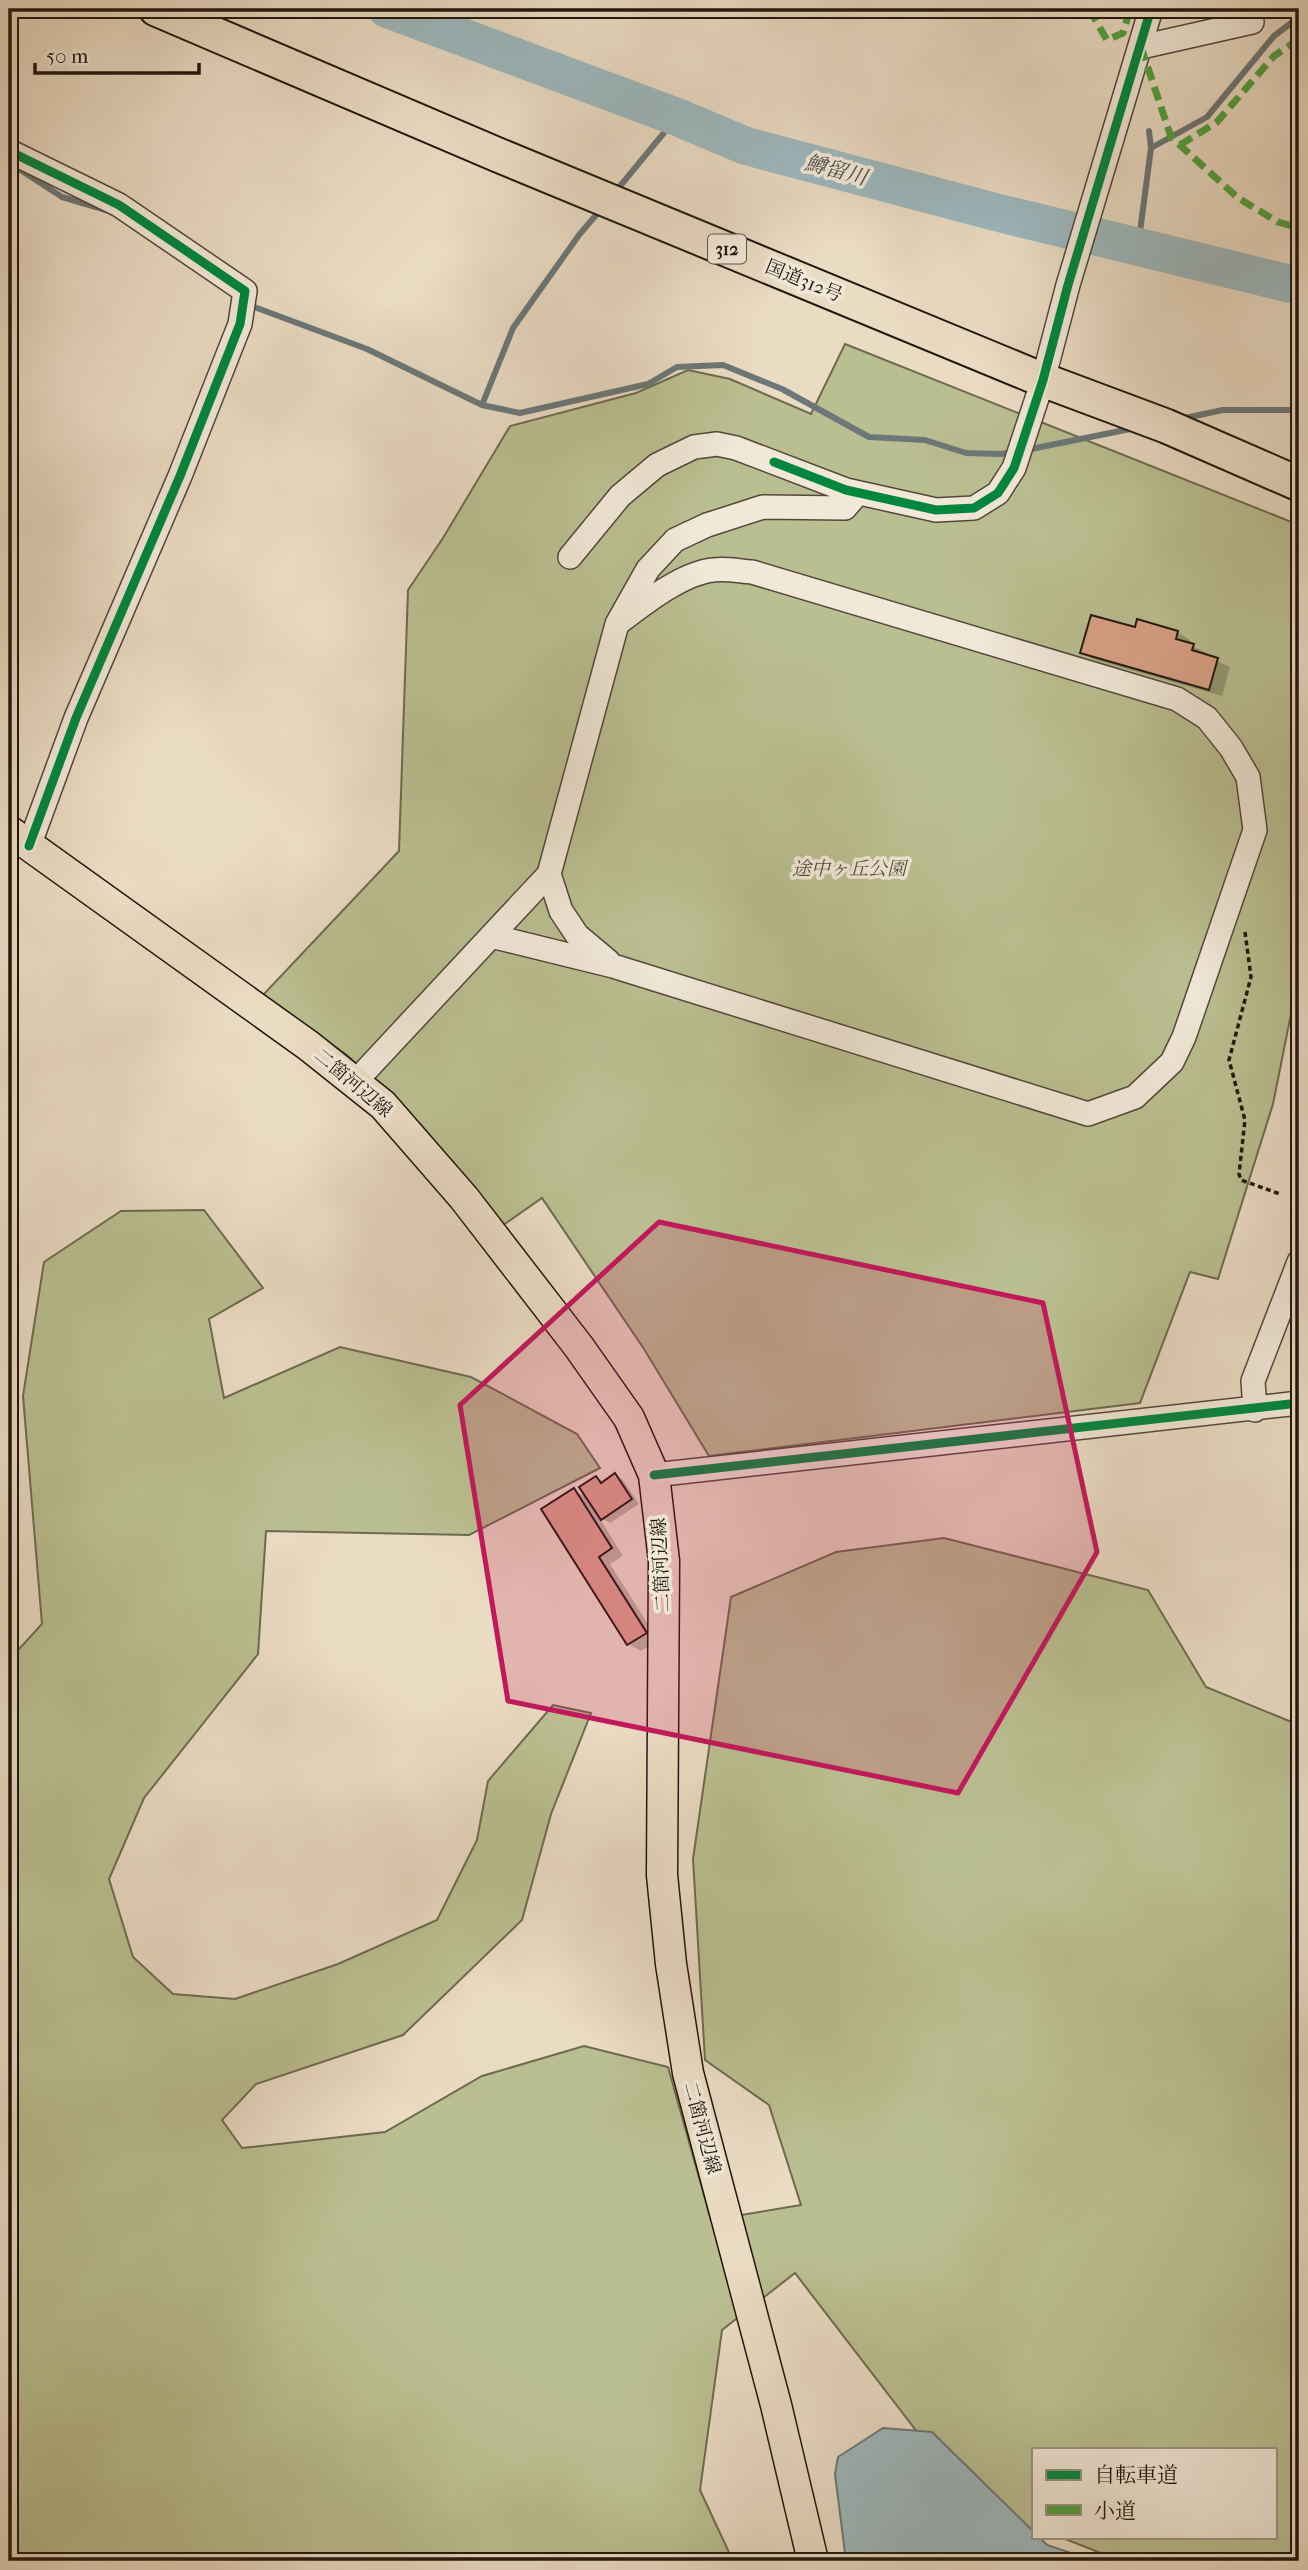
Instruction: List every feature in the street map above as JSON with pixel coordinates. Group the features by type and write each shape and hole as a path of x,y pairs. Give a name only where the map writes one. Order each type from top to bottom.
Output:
{"highway":[{"name":"国道312号","path":"156,9 498,155 1043,380 1166,426 1299,484"}],"main road":[{"name":"二箇河辺線","path":"19,839 356,1082 383,1105 426,1152 579,1347 629,1418 654,1475 664,1561 662,1875 671,1964 688,2073 776,2405 813,2561"}],"street":[{"path":"570,556 620,496 657,464 694,447 717,444 736,448 858,493 936,510 974,508 998,492 1014,468 1043,380 1068,285 1151,9"},
{"path":"1141,47 1252,22"},
{"path":"9,151 119,205 245,291 240,324 180,476 76,718 19,839"},
{"path":"356,1082 549,874 617,624 648,569 675,540 707,525 763,507 845,508 858,493"},
{"path":"491,936 613,965 1088,1114 1135,1097 1172,1062 1184,1037 1255,830 1248,777 1231,748 1207,718 1177,699 752,572 712,570 678,582 617,624"},
{"path":"549,874 561,911 577,935 613,965"},
{"path":"1255,1410 1253,1381 1299,1262"},
{"path":"654,1475 1299,1403"}],"path":[{"path":"1229,904 1245,931 1251,977 1229,1060 1245,1120 1239,1174 1241,1180 1280,1194"}],"highlighted area":[{"path":"659,1222 1043,1303 1097,1552 958,1793 508,1701 460,1405"}],"green space":[{"name":"途中ヶ丘公園","path":"845,344 1299,525 1299,974 1273,1104 1218,1279 1190,1272 1140,1403 709,1456 644,1349 542,1198 502,1226 421,1125 347,1055 262,996 399,851 408,590 443,538 510,426 636,393 688,370 730,379 811,414"},
{"path":"204,1210 263,1288 209,1319 224,1398 340,1347 471,1377 577,1434 600,1468 469,1535 266,1531 258,1654 144,1798 109,1879 133,1957 173,1994 235,1999 338,1964 437,1920 477,1840 488,1781 553,1705 591,1713 551,1814 522,1920 403,2035 256,2084 222,2120 242,2148 385,2132 482,2076 584,2046 668,2067 711,2220 801,2205 769,2105 705,2060 693,1859 731,1597 836,1552 944,1538 1148,1590 1206,1687 1299,1725 1299,2561 1121,2561 1063,2538 1276,2538 1276,2448 1032,2448 1032,2531 1019,2528 928,2446 795,2273 722,2330 700,2490 733,2561 9,2561 9,1660 42,1624 23,1396 44,1262 121,1211"}],"water":[{"path":"883,2428 932,2432 1032,2530 1032,2538 1040,2538 1047,2545 1095,2561 846,2561 835,2474 838,2457"}],"building":[{"path":"1091,615 1135,627 1137,619 1178,631 1176,639 1194,644 1192,650 1218,658 1209,690 1080,653"},
{"path":"615,1473 632,1499 601,1520 579,1487 596,1476 601,1483"},
{"path":"574,1488 612,1548 599,1557 647,1633 627,1645 541,1509"}],"waterway":[{"name":"鱒留川","path":"387,9 677,117 746,146 999,213 1299,286"},
{"path":"1172,15 1174,9"},
{"path":"1151,148 1207,117 1274,36 1299,17"},
{"path":"616,191 677,117"},
{"path":"1138,247 1151,148 1149,131"},
{"path":"13,165 62,197 106,210"},
{"path":"482,405 513,328 579,235 602,208"},
{"path":"249,305 367,349 482,405 520,413 648,384 677,367 723,365 782,389 869,437 925,440 966,453 1015,452"},
{"path":"1180,419 1223,410 1299,410"},
{"path":"1026,450 1135,428"}],"marked path":[{"path":"1089,9 1107,40 1123,33 1130,9"},
{"path":"1180,145 1217,122 1274,56 1299,39"},
{"path":"1141,47 1171,137 1238,198 1278,222 1299,228"}],"cycle path":[{"path":"774,462 846,490 936,510 974,508 998,493 1014,468 1043,380 1068,285 1151,9"},
{"path":"9,151 119,205 245,291 240,324 180,476 76,718 29,846"},
{"path":"654,1475 1299,1403"}]}
